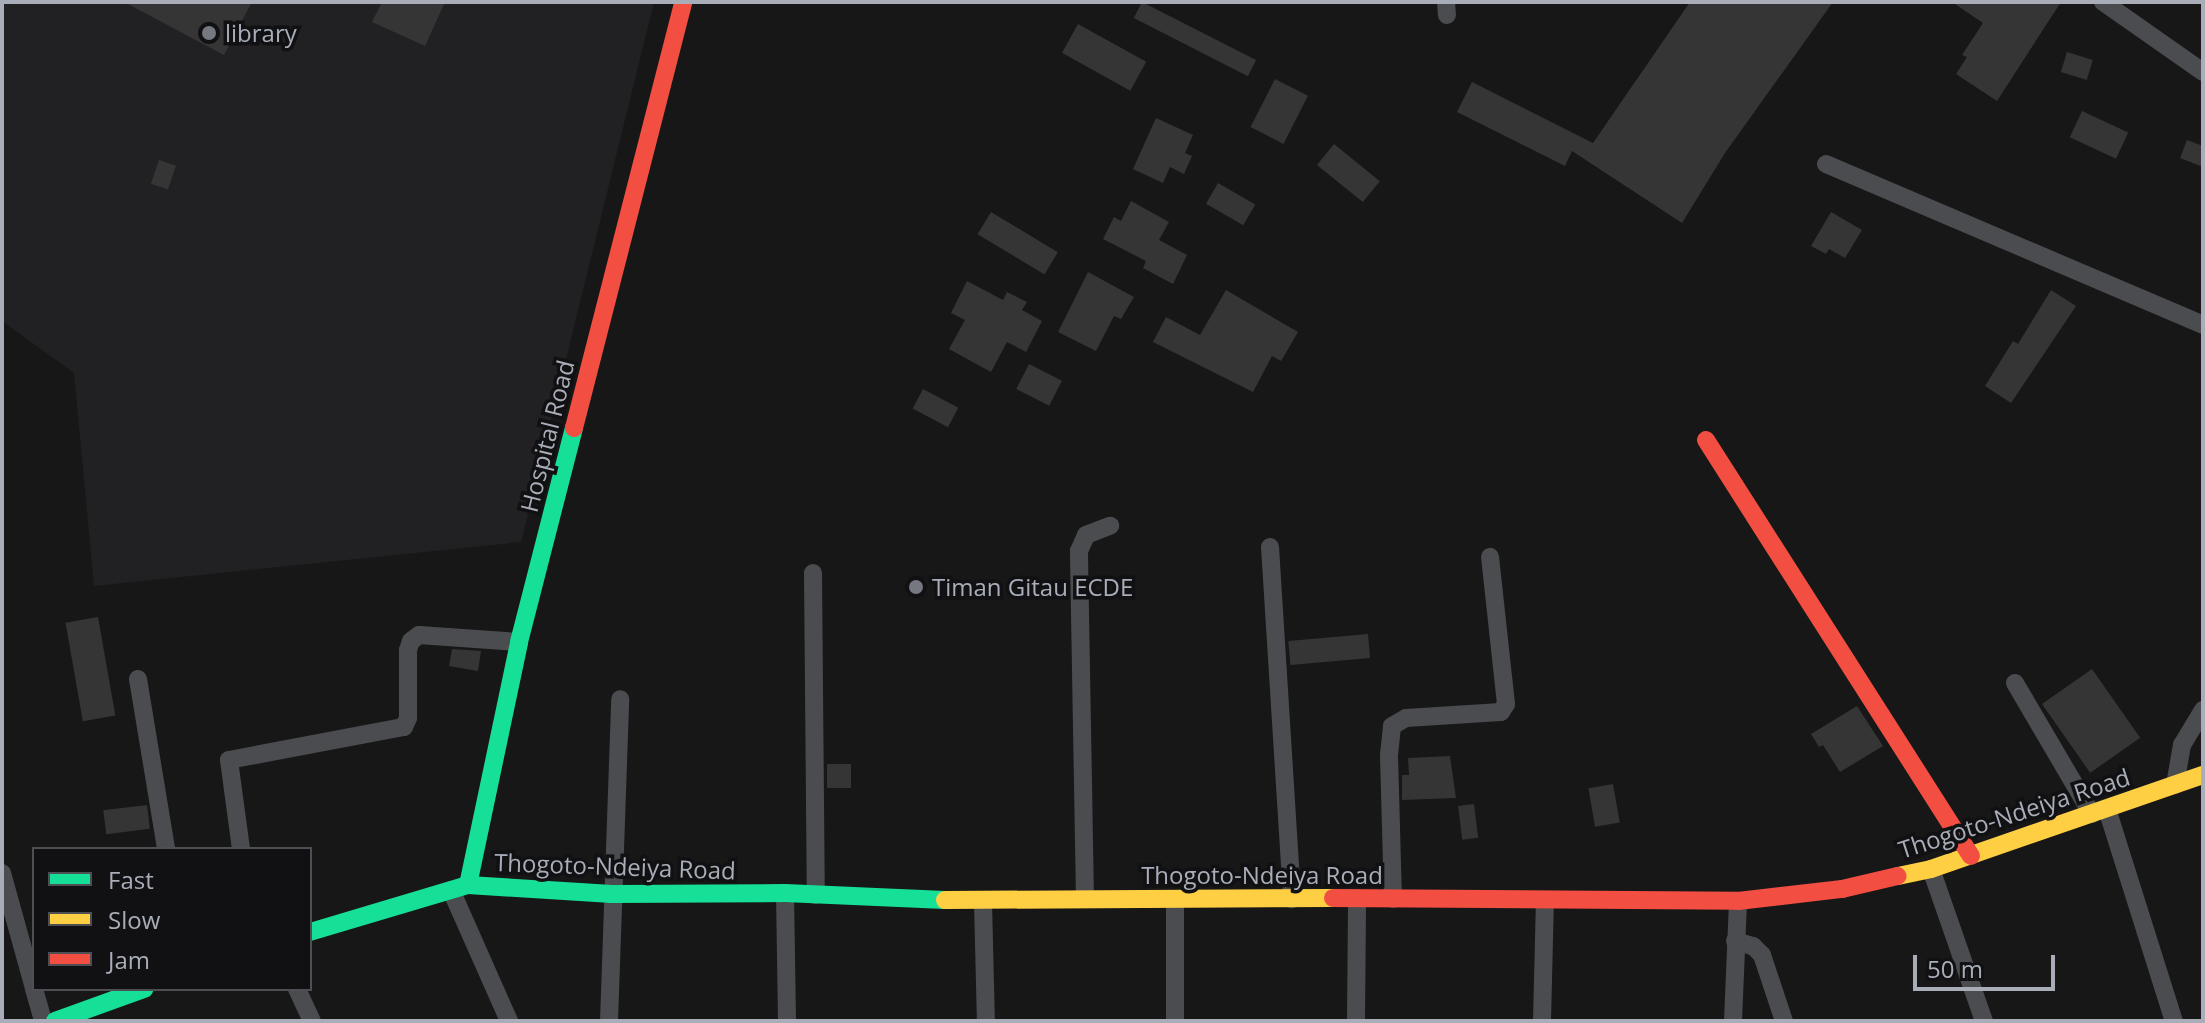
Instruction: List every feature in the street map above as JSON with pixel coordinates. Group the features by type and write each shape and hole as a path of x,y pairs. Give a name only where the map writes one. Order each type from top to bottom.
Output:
{"main road":[{"name":"Hospital Road","path":"460,887 519,642 683,2"},
{"path":"1706,440 1971,856"},
{"name":"Thogoto-Ndeiya Road","path":"312,931 460,887 612,894 785,893 983,902 1085,899 1738,901 1842,889 1931,869 2203,775"},
{"path":"55,1021 103,1013 141,991"}],"street":[{"path":"2103,2 2203,72"},
{"path":"1826,164 2203,325"},
{"path":"1085,899 1079,551 1086,535 1110,526"},
{"path":"1270,547 1292,899"},
{"path":"1393,899 1389,755 1392,726 1406,718 1501,712 1506,704 1490,557"},
{"path":"813,573 816,895"},
{"path":"241,847 229,760 404,727 408,718 408,650 411,641 419,635 519,642"},
{"path":"138,679 166,847"},
{"path":"2015,683 2100,812 2174,1021"},
{"path":"609,1021 620,699"},
{"path":"2175,785 2182,745 2203,710"},
{"path":"1931,869 1984,1021"},
{"path":"2,873 32,981"},
{"path":"460,887 509,1021"},
{"path":"785,893 787,1021"},
{"path":"1175,899 1175,1021"},
{"path":"1356,1021 1357,899"},
{"path":"1542,1021 1545,901"},
{"path":"1733,1021 1738,901"},
{"path":"983,902 986,1021"},
{"path":"1735,941 1753,946 1762,955 1784,1021"},
{"path":"35,991 43,1021"},
{"path":"298,991 312,1021"}],"shaded area":[{"path":"2,2 654,2 521,542 94,586 74,373 2,321"}],"building":[{"name":"library","path":"124,2 252,2 224,55"},
{"path":"382,2 445,2 425,46 372,22"},
{"path":"1142,2 1256,60 1248,76 1134,18"},
{"path":"1690,2 1833,2 1725,153 1682,223 1572,151 1565,166 1457,112 1472,82 1593,143"},
{"path":"1952,2 2061,2 1997,101 1956,74 1967,57 1962,55 1983,23"},
{"path":"1078,24 1146,62 1130,91 1062,53"},
{"path":"2067,52 2093,60 2087,80 2061,72"},
{"path":"1275,79 1308,96 1283,144 1250,127"},
{"path":"2082,111 2128,133 2116,159 2070,137"},
{"path":"1156,118 1193,135 1185,153 1192,156 1184,174 1170,167 1163,183 1133,169"},
{"path":"2187,140 2203,146 2203,167 2180,158"},
{"path":"1334,144 1380,181 1363,202 1317,165"},
{"path":"159,160 176,166 168,189 151,184"},
{"path":"1218,183 1255,204 1243,225 1206,204"},
{"path":"1131,201 1169,222 1159,240 1187,255 1173,284 1143,268 1146,261 1103,239 1114,217 1121,221"},
{"path":"991,212 1058,252 1044,274 978,234"},
{"path":"1831,212 1862,230 1845,258 1829,249 1826,254 1811,246"},
{"path":"1088,272 1134,297 1121,319 1114,316 1096,351 1058,332"},
{"path":"967,281 1003,300 1007,292 1027,302 1022,310 1042,321 1026,352 1007,342 991,372 949,349 965,320 951,313"},
{"path":"1226,290 1298,332 1281,361 1272,356 1253,392 1153,342 1166,317 1200,335"},
{"path":"2051,290 2076,306 2011,403 1985,386 2013,341 2018,344"},
{"path":"1029,364 1062,381 1049,406 1016,389"},
{"path":"923,389 958,408 948,427 913,408"},
{"path":"98,617 115,715 83,721 66,623"},
{"path":"1368,634 1370,658 1290,665 1288,641"},
{"path":"452,649 481,651 478,671 449,666"},
{"path":"2092,669 2140,738 2090,773 2042,704"},
{"path":"1857,706 1883,746 1840,772 1823,745 1819,747 1811,734"},
{"path":"1450,756 1456,798 1402,800 1402,775 1409,775 1408,758"},
{"path":"827,764 851,764 851,788 827,788"},
{"path":"1613,784 1620,822 1595,827 1588,788"},
{"path":"1474,804 1478,838 1462,840 1458,806"},
{"path":"147,805 150,829 106,834 103,810"}],"traffic: fast":[{"path":"468,885 519,642 574,428"},
{"path":"312,931 468,885 612,894 785,893 945,900"},
{"path":"55,1021 138,991"}],"traffic: slow":[{"path":"1898,876 1931,869 2203,775"},
{"path":"945,900 1333,898"}],"traffic: jam":[{"path":"574,428 683,2"},
{"path":"1706,440 1971,856"},
{"path":"1333,898 1738,901 1842,889 1898,876"}],"place":[{"name":"library","path":"209,33"},
{"name":"Timan Gitau ECDE","path":"916,587"}]}
